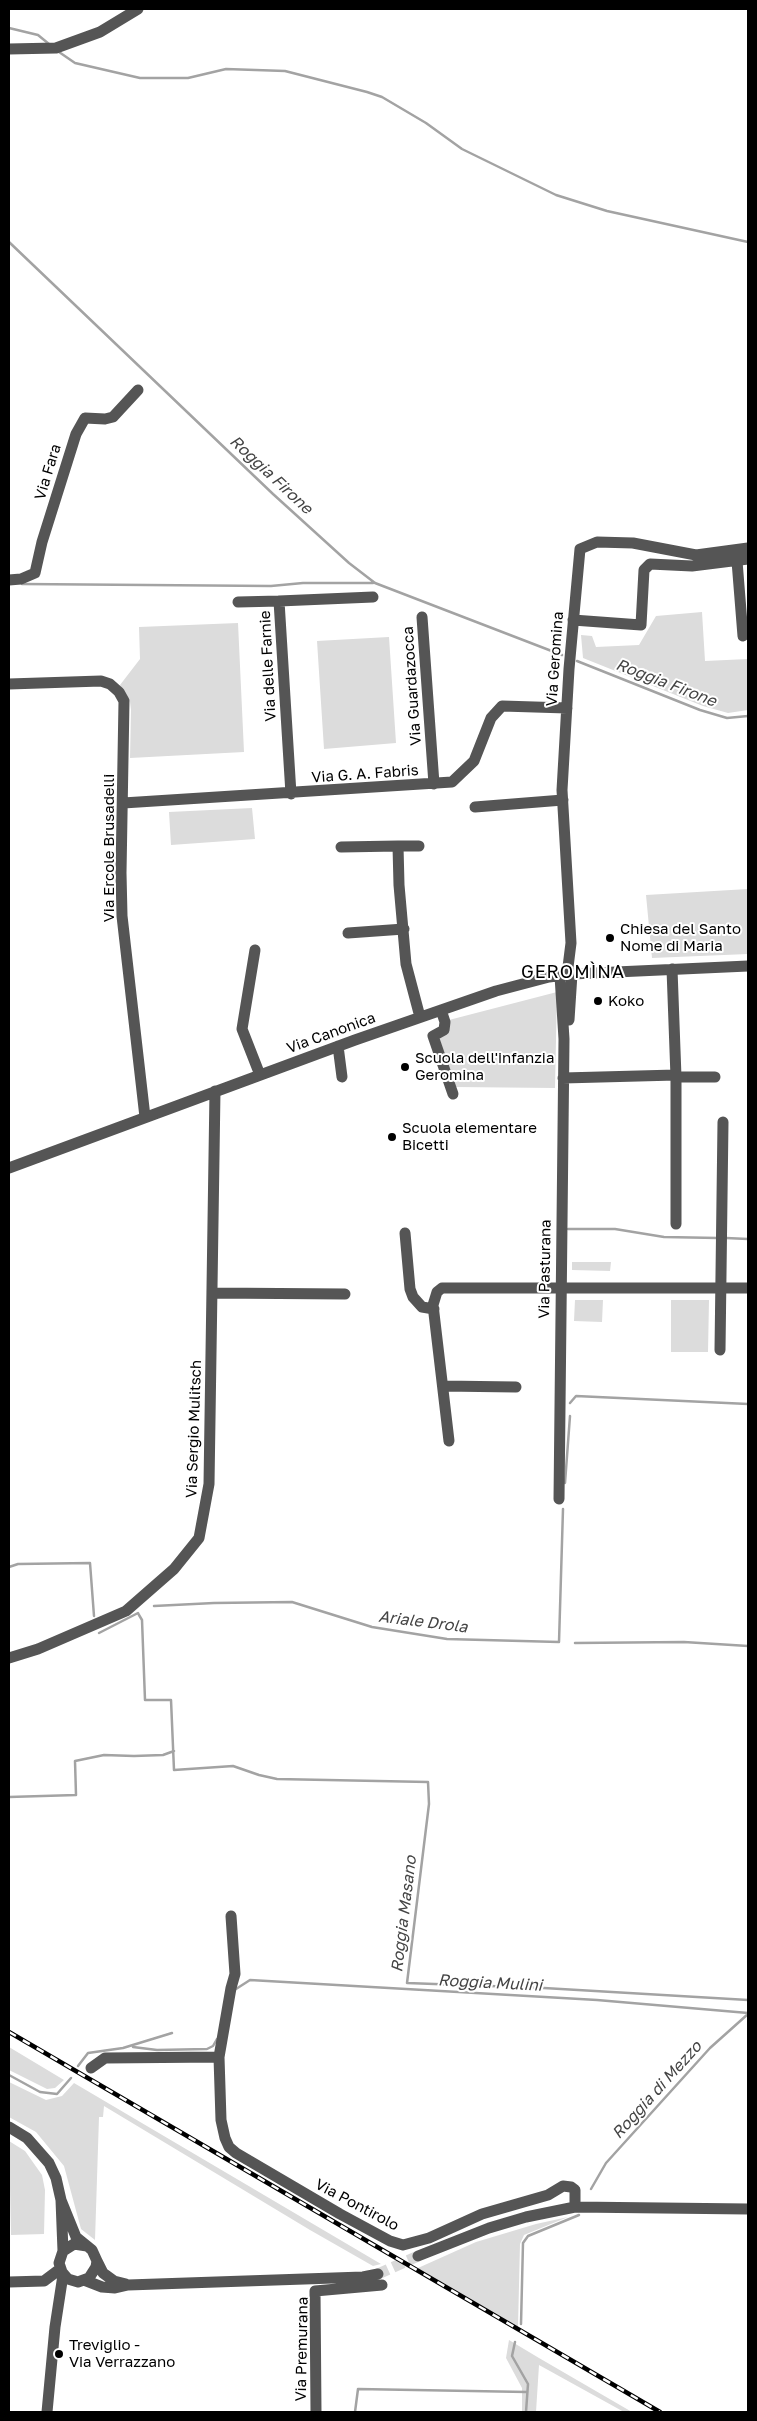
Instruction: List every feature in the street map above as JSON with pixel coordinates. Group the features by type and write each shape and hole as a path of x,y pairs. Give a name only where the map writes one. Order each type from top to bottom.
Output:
{"street":[{"path":"9,49 56,48 100,32 138,9"},
{"name":"Via Fara","path":"9,580 21,579 35,573 42,542 76,434 85,418 105,419 113,417 138,390"},
{"name":"Via Geromina","path":"570,974 571,942 563,800 566,708 578,554 580,549 590,543 634,543 696,556 748,548"},
{"path":"574,620 642,624 644,570 654,563 692,566 742,560 743,636"},
{"name":"Via delle Farnie","path":"291,794 279,601 373,597"},
{"path":"238,602 279,601"},
{"name":"Via Guardazocca","path":"422,617 434,784"},
{"name":"Via Ercole Brusadelli","path":"9,684 92,680 110,684 119,692 124,701 122,916 145,1117"},
{"name":"Via G. A. Fabris","path":"123,803 291,794 452,782 470,765 477,755 491,718 502,706 566,708"},
{"path":"475,807 563,800"},
{"path":"398,846 399,885 406,964 420,1017"},
{"path":"341,847 419,846"},
{"path":"348,933 404,929"},
{"path":"255,950 242,1029 260,1075"},
{"name":"Via Canonica","path":"9,1168 338,1046 496,991 570,974 748,966"},
{"path":"672,969 676,1076 676,1224"},
{"name":"Via Pasturana","path":"559,1499 563,1078 564,1039 569,1024 570,974"},
{"path":"441,1010 445,1022 444,1030 433,1036 453,1094"},
{"path":"338,1046 342,1077"},
{"path":"563,1078 716,1077"},
{"name":"Via Sergio Mulitsch","path":"9,1658 38,1649 126,1611 174,1568 200,1538 209,1484 215,1091"},
{"path":"720,1350 723,1122"},
{"path":"405,1234 410,1289 413,1297 422,1307 434,1309"},
{"path":"449,1442 434,1309 437,1292 448,1286 748,1288"},
{"path":"213,1292 345,1294"},
{"path":"442,1386 516,1387"},
{"name":"Via Pontirolo","path":"231,1916 235,1974 230,1988 220,2057 221,2120 229,2147 276,2177 390,2242 403,2245 430,2238 482,2214 548,2194 563,2186 571,2186 575,2190 575,2207"},
{"path":"91,2068 105,2058 220,2057"},
{"path":"9,2127 27,2138 49,2162 56,2178 61,2200 76,2237 95,2255 103,2273 114,2281 128,2285"},
{"path":"47,2412 54,2327 62,2272 59,2263 63,2251 61,2200"},
{"path":"418,2256 489,2228 575,2207 748,2209"},
{"path":"63,2251 74,2244 86,2246"},
{"path":"54,2327 63,2299 70,2286 94,2273 97,2261"},
{"path":"62,2272 102,2288 128,2285 363,2277 378,2274"},
{"path":"9,2282 44,2281 62,2272"},
{"name":"Via Premurana","path":"316,2412 315,2291 382,2285"}],"shaded area":[{"path":"702,612 705,661 748,659 748,710 728,713 703,706 583,658 581,635 592,636 596,647 639,645 656,616"},
{"path":"238,623 244,752 130,758 130,702 120,685 140,659 139,627"},
{"path":"389,637 396,743 324,749 317,641"},
{"path":"252,808 255,839 171,845 169,812"},
{"path":"748,889 748,954 652,958 646,895"},
{"path":"557,992 555,1088 455,1087 439,1038 449,1020"},
{"path":"572,1262 611,1262 610,1271 572,1270"},
{"path":"575,1300 603,1300 602,1322 574,1321"},
{"path":"671,1300 709,1300 708,1352 671,1352"},
{"path":"9,2047 64,2080 55,2088 47,2089 9,2070"},
{"path":"9,2082 46,2100 62,2096 74,2083 381,2264 373,2266 104,2106 103,2117 99,2117 95,2240 81,2229 64,2166 36,2132 9,2117"},
{"path":"9,2141 25,2151 42,2175 45,2190 44,2234 11,2235"},
{"path":"568,2217 524,2235 520,2244 518,2327 418,2268 476,2242 536,2224"},
{"path":"509,2340 632,2412 624,2412 539,2365 536,2412 522,2412 522,2388 506,2358"}],"waterway":[{"path":"9,28 38,35 49,44"},
{"path":"59,52 75,63 140,78 188,78 226,69 285,71 367,92 382,97 426,123 462,149 556,195 607,211 748,242"},
{"name":"Roggia Firone","path":"9,242 273,494 349,563 375,583 562,655"},
{"path":"22,584 271,586 303,583 373,583"},
{"name":"Roggia Firone","path":"577,661 700,710 727,718 748,716"},
{"path":"568,1229 615,1229 664,1237 718,1238"},
{"path":"726,1238 748,1239"},
{"name":"Ariale Drola","path":"570,1403 576,1396 748,1404"},
{"name":"Ariale Drola","path":"565,1483 570,1416"},
{"name":"Ariale Drola","path":"154,1606 292,1602 372,1627 447,1639 559,1642 563,1509"},
{"name":"Roggia Masano","path":"9,1567 18,1564 90,1563 94,1616"},
{"name":"Roggia Masano","path":"99,1633 138,1613 142,1620 145,1700 171,1700 174,1770 233,1766 277,1779 428,1782 429,1804 407,1983 544,1988 748,2000"},
{"path":"575,1643 684,1642 748,1646"},
{"name":"Roggia Masano","path":"9,1797 76,1795 75,1761 104,1755 163,1755 174,1751"},
{"name":"Roggia Mulini","path":"236,1989 250,1980 597,2000 748,2013"},
{"name":"Roggia di Mezzo","path":"591,2189 606,2163 710,2048 748,2014"},
{"name":"Roggia Mulini","path":"78,2066 88,2053 123,2048 172,2033"},
{"name":"Roggia Mulini","path":"133,2047 157,2050 207,2049 213,2046 217,2039"},
{"name":"Roggia Mulini","path":"9,2075 40,2092 57,2094 71,2078"},
{"name":"Roggia di Mezzo","path":"521,2324 523,2243 528,2236 579,2215"},
{"name":"Roggia di Mezzo","path":"515,2342 512,2356 528,2384 526,2412"},
{"path":"355,2412 358,2389 527,2392"}],"tunnel":[{"path":"378,2274 418,2256"}],"railway":[{"path":"9,2032 660,2412"}],"place":[{"name":"Chiesa del Santo Nome di Maria","path":"610,938"},
{"name":"Koko","path":"598,1001"},
{"name":"Scuola dell'infanzia Geromina","path":"405,1067"},
{"name":"Scuola elementare Bicetti","path":"392,1137"},
{"name":"Treviglio - Via Verrazzano","path":"59,2354"}],"district":[{"name":"GEROMÌNA","path":"573,972"}]}
